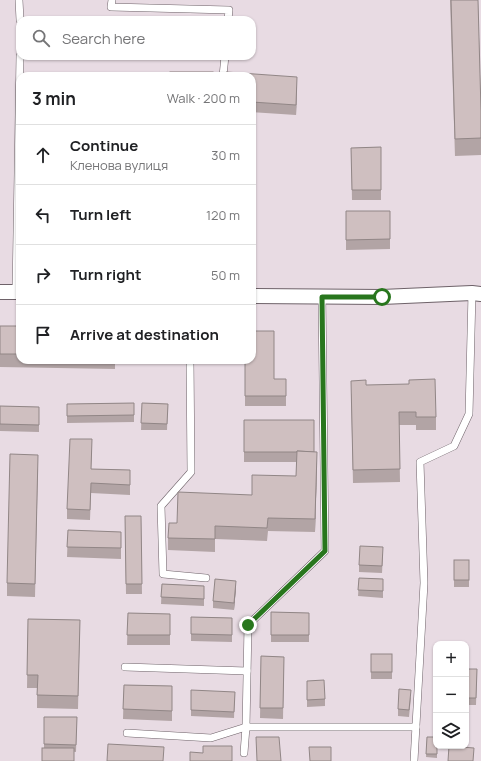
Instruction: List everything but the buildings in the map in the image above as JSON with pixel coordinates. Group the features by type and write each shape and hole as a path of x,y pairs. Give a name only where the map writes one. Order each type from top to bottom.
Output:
{"street":[{"path":"0,292 16,292"},
{"path":"256,296 382,297 477,294"}],"lane":[{"path":"20,0 20,16"},
{"path":"112,0 112,7 229,10 228,16"},
{"path":"20,60 20,72"},
{"path":"223,72 225,60"},
{"path":"414,761 424,583 420,462 454,446 469,414 477,294"},
{"path":"244,753 248,625 325,551 322,297"},
{"path":"190,364 191,472 161,506 163,574 206,578"},
{"path":"125,667 247,671"},
{"path":"127,733 211,738 246,727 416,727"}],"route":[{"path":"248,625 325,551 322,297 382,297"}]}
